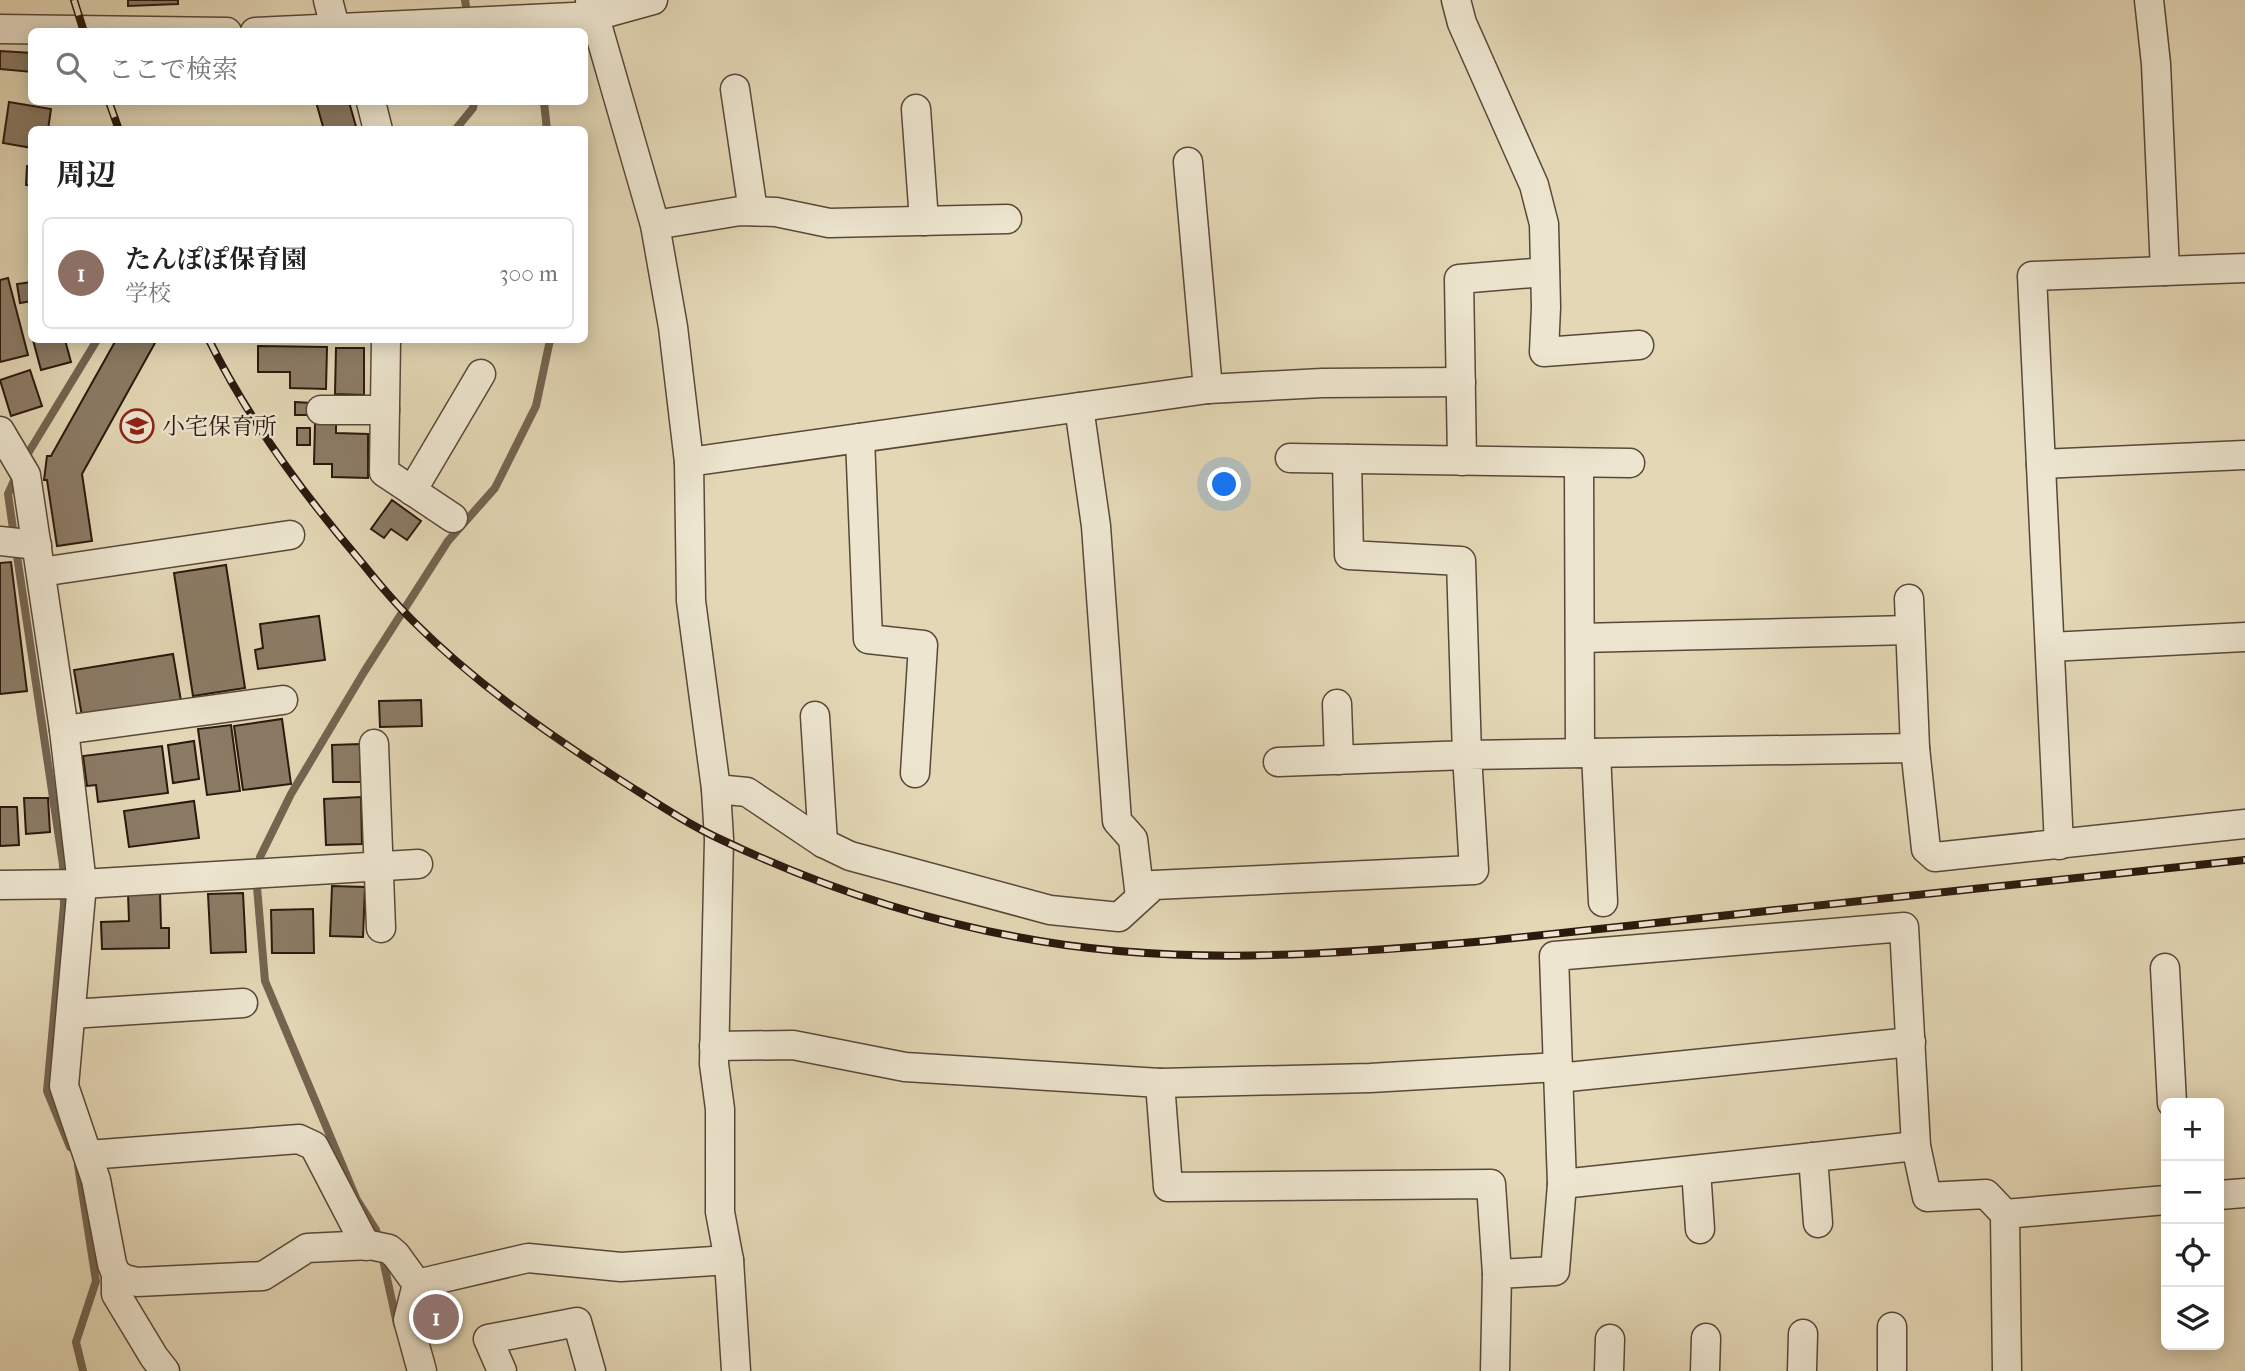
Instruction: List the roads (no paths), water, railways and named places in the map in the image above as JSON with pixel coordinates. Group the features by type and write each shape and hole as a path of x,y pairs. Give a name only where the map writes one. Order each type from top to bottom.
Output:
{"street":[{"path":"286,28 341,21 592,8 653,0"},
{"path":"1457,0 1462,23 1534,185 1544,224 1544,352 1639,345"},
{"path":"2149,0 2156,64 2165,271"},
{"path":"592,8 655,225 673,327 689,462 691,601 716,789 719,839 714,1064 720,1109 720,1212 729,1260 736,1371"},
{"path":"0,29 28,29"},
{"path":"735,89 753,211"},
{"path":"372,105 377,126"},
{"path":"916,109 923,221"},
{"path":"1188,162 1208,389"},
{"path":"655,225 740,211 776,212 830,223 1007,219"},
{"path":"2059,845 2032,276 2245,268"},
{"path":"1462,461 1459,279 1545,272"},
{"path":"386,343 384,472 453,518"},
{"path":"412,491 481,374"},
{"path":"689,462 1208,389 1322,383 1461,383"},
{"path":"1079,407 1096,526 1117,821 1133,839 1140,897"},
{"path":"321,410 385,410"},
{"path":"0,431 26,475 64,730 82,884 64,1086 96,1180 116,1274 116,1294 165,1371"},
{"path":"859,438 868,639 923,645 915,773"},
{"path":"2041,464 2245,455"},
{"path":"1290,458 1630,463"},
{"path":"716,789 747,792 823,843 850,856 1050,910 1119,916 1154,885 1474,870 1467,755 1461,561 1349,555 1347,459"},
{"path":"1579,463 1580,638 1603,902"},
{"path":"0,541 39,558 290,535"},
{"path":"1909,599 1915,748 1926,849 1935,857 2245,824"},
{"path":"1580,638 1910,630"},
{"path":"2050,646 2245,637"},
{"path":"64,730 283,700"},
{"path":"1337,704 1339,760"},
{"path":"815,716 823,843"},
{"path":"374,744 381,928"},
{"path":"1279,762 1467,755 1915,748"},
{"path":"0,885 82,884 418,864"},
{"path":"1497,1274 1555,1271 1562,1184 1554,957 1905,927 1916,1146 1927,1197 1986,1194 2005,1214 2007,1371"},
{"path":"2165,968 2172,1098"},
{"path":"71,1014 243,1003"},
{"path":"714,1046 793,1045 905,1067 1160,1083 1558,1072 1911,1042"},
{"path":"1160,1083 1168,1186 1491,1184 1497,1274 1494,1371"},
{"path":"88,1155 299,1139 314,1146 366,1246"},
{"path":"1562,1184 1916,1146"},
{"path":"1813,1157 1818,1223"},
{"path":"1696,1170 1700,1229"},
{"path":"2224,1195 2245,1193"},
{"path":"2005,1214 2161,1200"},
{"path":"116,1274 136,1282 262,1276 307,1248 366,1246 389,1249 417,1284 408,1320 422,1371"},
{"path":"417,1284 528,1258 621,1267 729,1260"},
{"path":"502,1371 488,1339 577,1322 592,1371"},
{"path":"1892,1326 1892,1371"},
{"path":"1802,1371 1803,1334"},
{"path":"1705,1371 1706,1338"},
{"path":"1609,1371 1610,1339"}],"waterway":[{"path":"465,0 468,18"},
{"path":"458,126 474,105"},
{"path":"544,105 547,126"},
{"path":"24,460 95,343"},
{"path":"379,1242 376,1230 357,1200 265,981 257,887 260,857 291,794 364,672 448,541 495,488 536,406 549,343"},
{"path":"14,536 8,494 17,474"},
{"path":"16,549 63,865 64,905 47,1091 70,1147"},
{"path":"78,1165 96,1281 76,1342 83,1371"},
{"path":"382,1255 397,1324"}],"railway":[{"path":"74,0 83,28"},
{"path":"110,105 118,126"},
{"path":"211,343 260,428 320,511 406,614 485,685 590,761 708,833 829,885 941,920 1017,937 1134,952 1251,956 1309,954 1486,941 2245,860"}],"place":[{"name":"小宅保育所","path":"137,426"},
{"name":"たんぽぽ保育園","path":"436,1317"}]}
